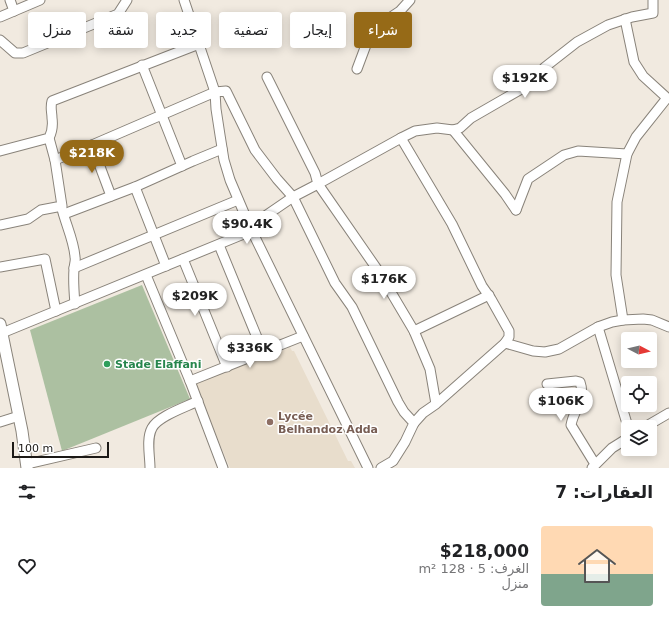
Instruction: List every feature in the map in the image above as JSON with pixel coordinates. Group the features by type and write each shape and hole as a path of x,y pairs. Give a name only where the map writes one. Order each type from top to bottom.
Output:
{"main road":[{"path":"1,328 19,416 27,466"}],"street":[{"path":"10,0 14,11"},
{"path":"0,17 40,0"},
{"path":"0,40 15,53 22,53 118,14 127,0"},
{"path":"184,0 188,12"},
{"path":"357,69 366,45 375,31 385,21 400,11 410,0"},
{"path":"1,328 75,304 251,231 255,223 293,197 416,131 436,128 453,130 460,128 471,118 530,84 545,68 577,42 608,25 625,19 653,13 653,0"},
{"path":"622,320 616,275 617,202 627,154 636,137 668,98 644,76 634,62 625,19"},
{"path":"75,304 73,290 76,259 63,210 55,160 49,138 52,117 50,106 52,101 188,48"},
{"path":"200,48 215,92 222,149 230,180 251,231 368,468"},
{"path":"142,65 182,166"},
{"path":"267,77 315,173 318,184 379,272 414,331 430,369 436,404"},
{"path":"55,160 215,92 226,91 255,150 276,179 293,197 335,283 352,307 398,402 404,412 414,423"},
{"path":"453,130 505,194 516,210 528,178 564,154 578,151 627,154"},
{"path":"0,151 49,138"},
{"path":"381,468 393,461 405,442 414,423 423,413 436,404 505,343 509,331 489,295 482,286 452,224 401,138"},
{"path":"92,145 111,196"},
{"path":"0,225 28,219 41,210 63,210 111,196 222,149"},
{"path":"134,187 166,266"},
{"path":"74,268 238,200"},
{"path":"219,244 264,352"},
{"path":"0,267 45,259 56,311"},
{"path":"183,259 227,367"},
{"path":"146,275 224,468"},
{"path":"414,331 489,295"},
{"path":"505,343 533,351 545,352 559,349 598,327 612,322 643,319 652,320 669,327"},
{"path":"598,327 626,420"},
{"path":"190,381 303,336"},
{"path":"547,384 576,381 580,382 582,388 580,403 572,419 571,425 593,466 612,448 621,442"},
{"path":"150,468 149,440 152,427 163,417 198,401"},
{"path":"657,420 669,413"},
{"path":"0,422 19,416"},
{"path":"27,466 96,448"}],"shaded area":[{"name":"Lycée Belhandoz Adda","path":"290,347 292,351 294,351 348,461 351,461 355,468 230,468 194,383 261,355 267,358"}],"green space":[{"name":"Stade Elaffani","path":"142,285 190,399 62,451 30,330"}],"place":[{"name":"Stade Elaffani","path":"107,364"},
{"name":"Lycée Belhandoz Adda","path":"270,422"}]}
